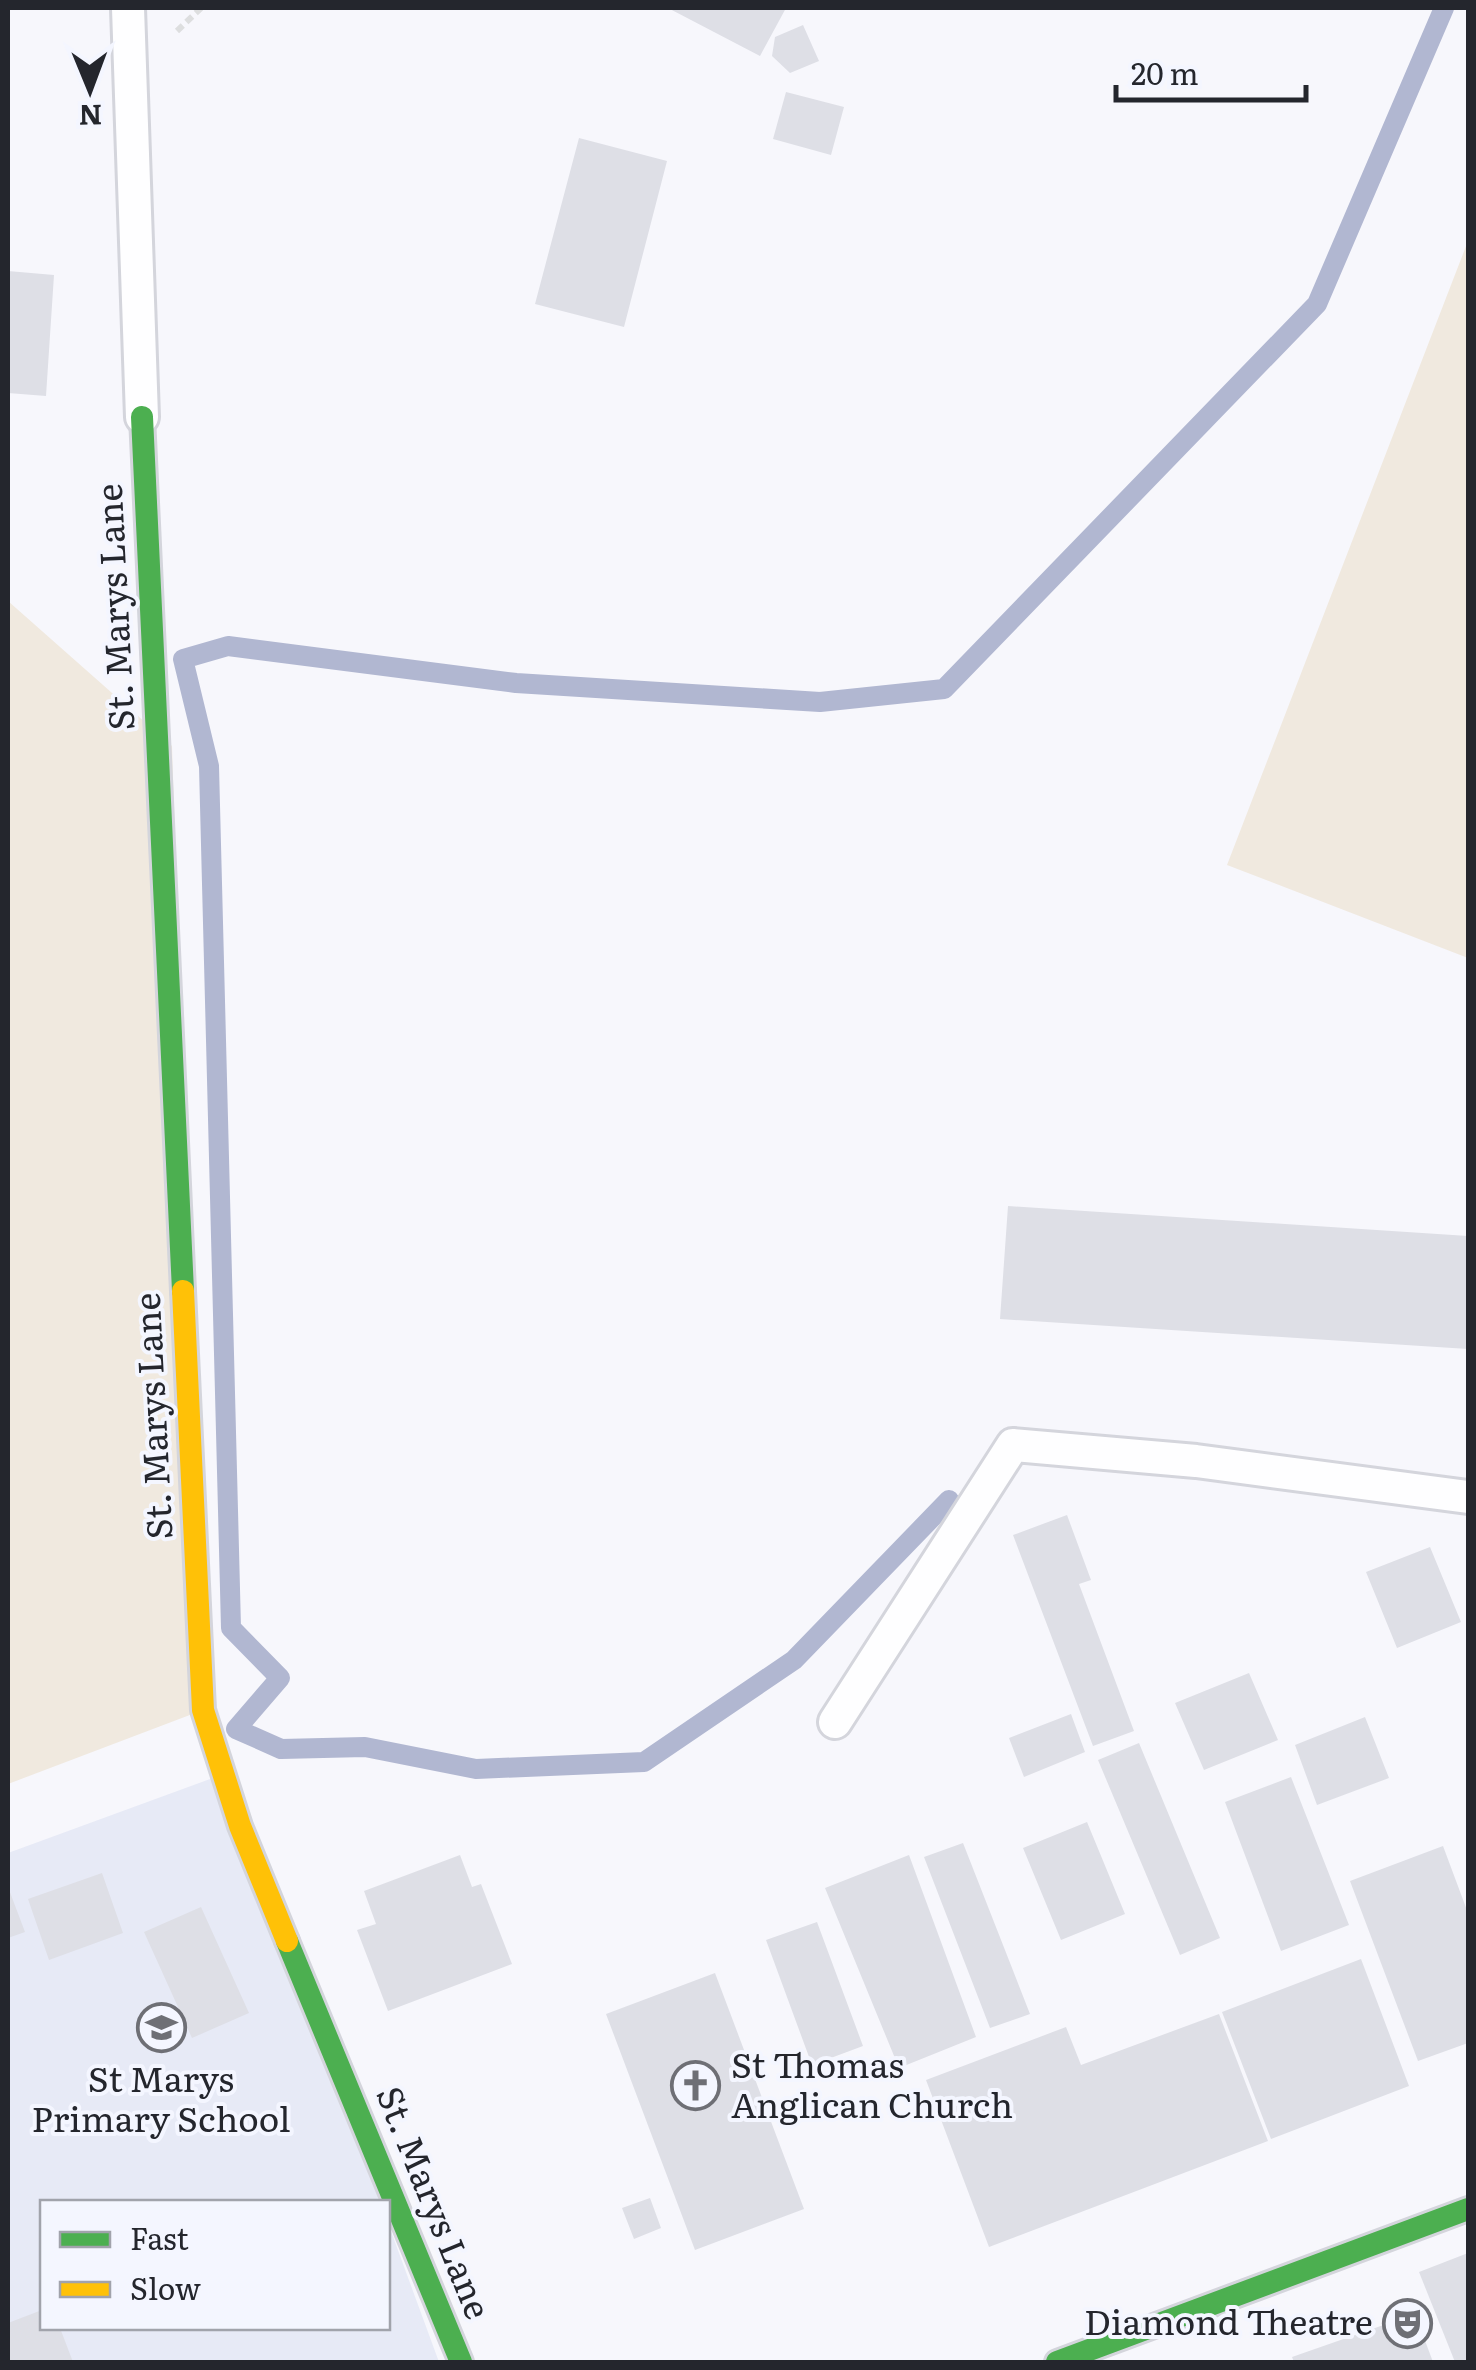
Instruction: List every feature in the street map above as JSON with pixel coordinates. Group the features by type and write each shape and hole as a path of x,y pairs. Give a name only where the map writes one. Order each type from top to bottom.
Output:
{"street":[{"name":"St. Marys Lane","path":"142,417 203,1710 240,1826 461,2362"},
{"path":"1056,2362 1468,2209"}],"lane":[{"path":"128,8 142,417"},
{"path":"835,1722 1013,1445 1196,1462 1468,1497"}],"shaded area":[{"path":"1468,241 1468,958 1227,865"},
{"path":"8,601 172,746 203,1710 8,1784"},
{"name":"St Marys Primary School","path":"221,1775 379,2200 40,2200 40,2330 390,2330 390,2228 439,2362 8,2362 8,1853"}],"building":[{"path":"668,8 786,8 760,56"},
{"path":"803,25 819,61 790,73 772,56 775,37"},
{"path":"786,92 844,107 831,155 773,139"},
{"path":"579,138 667,161 624,327 535,304"},
{"path":"8,271 54,275 46,396 8,393"},
{"path":"1008,1206 1468,1236 1468,1349 1000,1319"},
{"path":"1067,1515 1091,1580 1079,1584 1134,1731 1093,1746 1013,1535"},
{"path":"1430,1547 1461,1622 1397,1648 1366,1572"},
{"path":"1249,1673 1278,1740 1204,1770 1175,1703"},
{"path":"1071,1714 1085,1752 1024,1777 1009,1738"},
{"path":"1365,1717 1389,1778 1317,1805 1295,1745"},
{"path":"1139,1743 1220,1938 1180,1955 1098,1760"},
{"path":"1291,1777 1349,1925 1281,1951 1225,1802"},
{"path":"1087,1822 1125,1914 1061,1940 1023,1848"},
{"path":"963,1843 1030,2014 990,2028 924,1857"},
{"path":"1443,1846 1468,1913 1468,2043 1418,2061 1350,1881"},
{"path":"460,1855 472,1887 481,1884 512,1964 388,2011 357,1930 376,1924 364,1891"},
{"path":"909,1855 976,2037 899,2068 825,1888"},
{"path":"102,1873 123,1933 49,1960 28,1899"},
{"path":"8,1887 25,1932 8,1938"},
{"path":"201,1907 249,2013 192,2038 144,1932"},
{"path":"817,1922 863,2046 812,2065 766,1940"},
{"path":"1361,1959 1409,2086 1271,2139 1222,2012"},
{"path":"715,1973 804,2209 695,2250 606,2014"},
{"path":"1219,2014 1268,2141 989,2247 926,2080 1066,2027 1081,2065"},
{"path":"650,2198 661,2228 634,2239 622,2208"},
{"path":"1468,2253 1468,2362 1455,2362 1419,2272"},
{"path":"40,2311 40,2330 61,2330 73,2362 8,2362 8,2323"},
{"path":"1415,2314 1433,2362 1294,2362 1292,2357"}],"waterway":[{"path":"949,1500 794,1660 644,1762 476,1769 365,1747 281,1749 236,1729 280,1678 231,1628 209,766 183,659 228,646 516,683 820,702 944,689 1317,304 1444,8"}],"traffic: fast":[{"path":"142,417 183,1291"},
{"path":"287,1941 461,2362"},
{"path":"1057,2362 1468,2209"}],"traffic: slow":[{"path":"183,1291 203,1710 240,1826 287,1941"}],"place":[{"name":"St Marys Primary School","path":"161,2028"},
{"name":"St Thomas Anglican Church","path":"696,2086"},
{"name":"Diamond Theatre","path":"1408,2323"}]}
